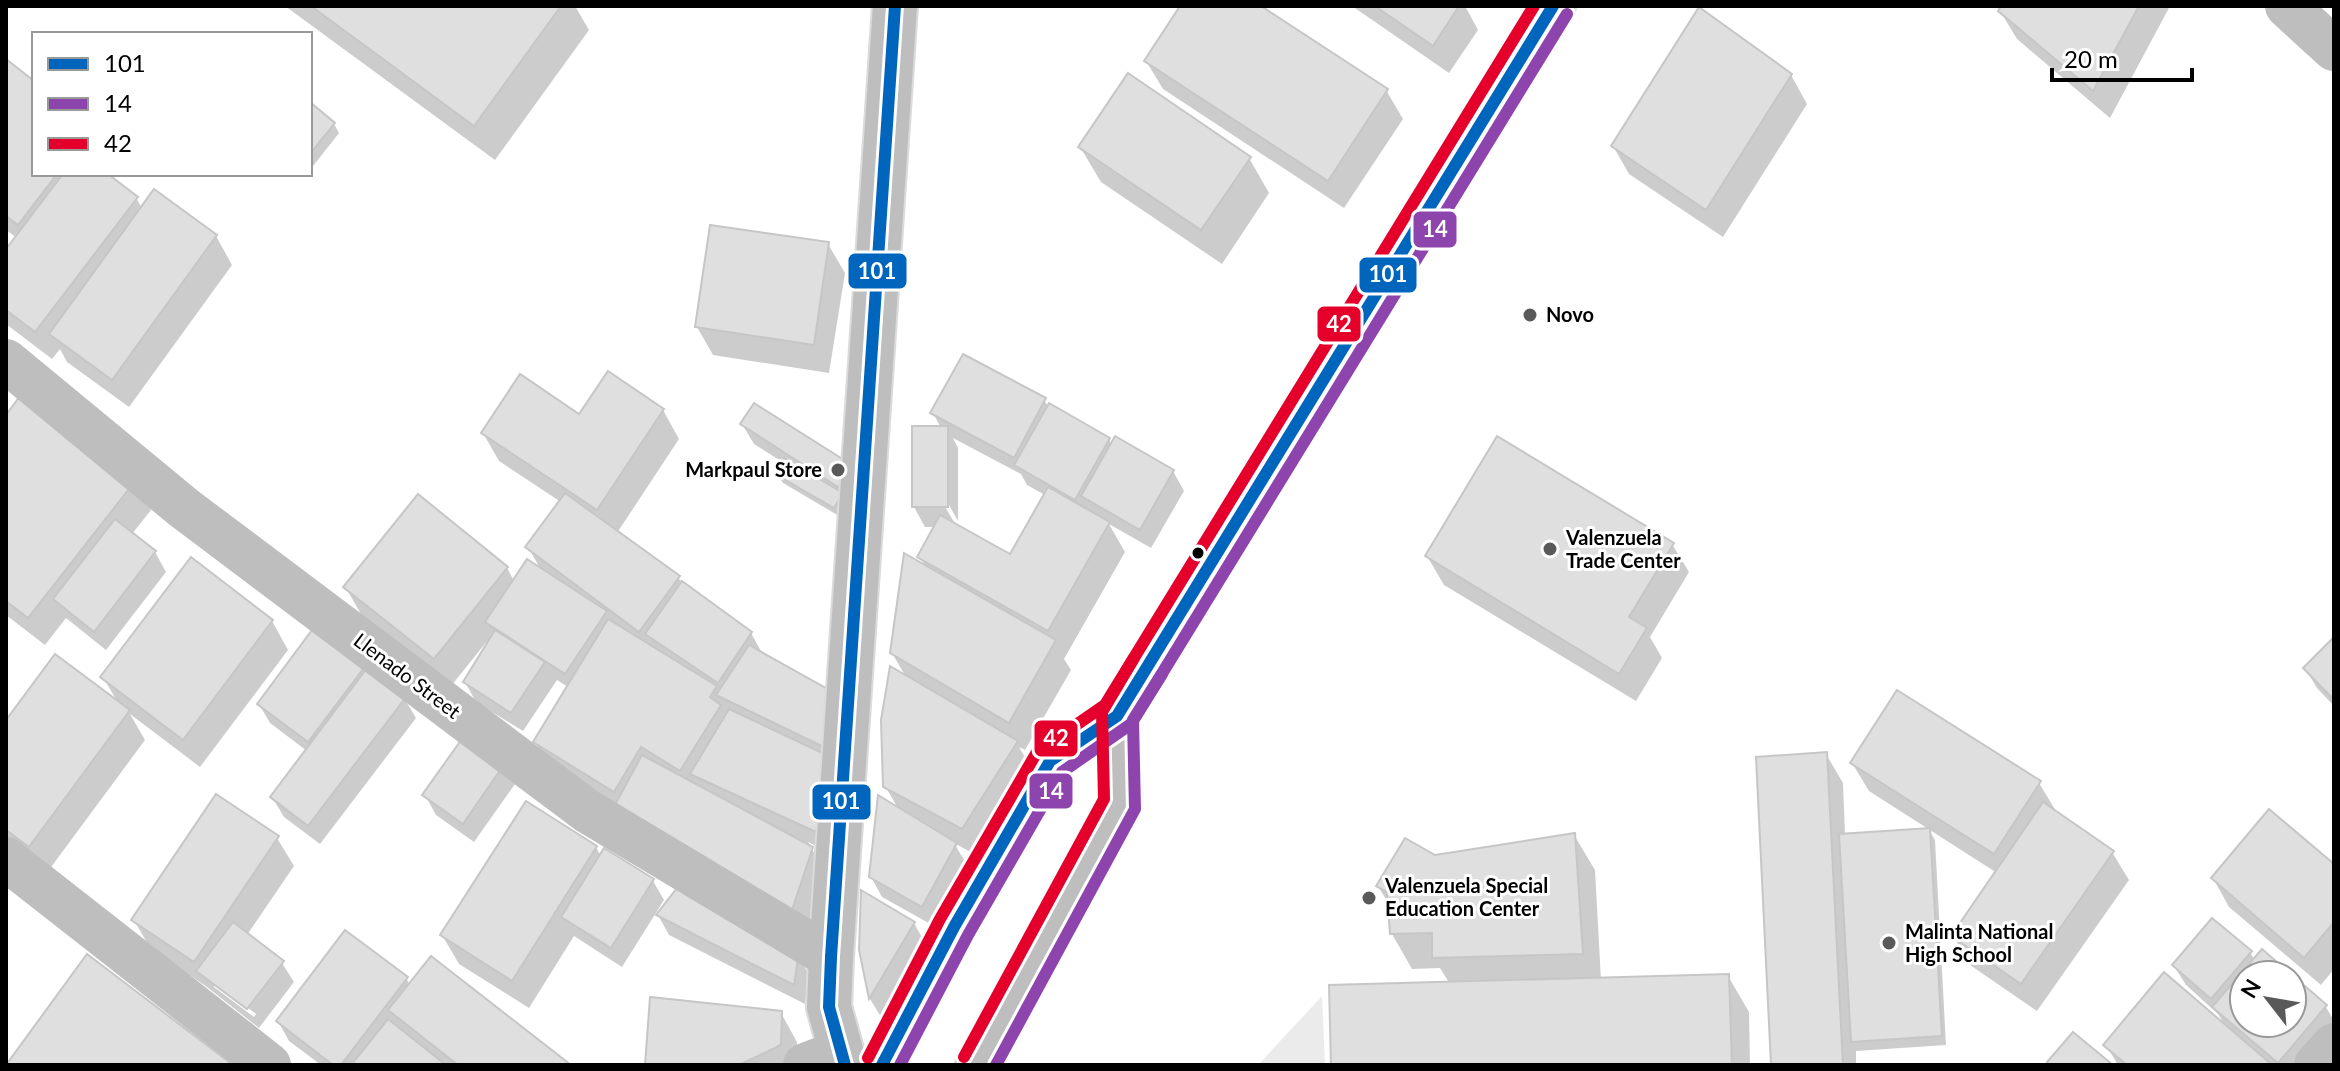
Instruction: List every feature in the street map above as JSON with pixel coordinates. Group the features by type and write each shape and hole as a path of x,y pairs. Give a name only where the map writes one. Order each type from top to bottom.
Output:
{"main road":[{"path":"844,1064 829,1007 831,957 895,6"},
{"path":"844,1064 954,927 1050,761 1117,716 1553,6"},
{"path":"2287,6 2334,49"},
{"name":"Llenado Street","path":"6,361 184,508 587,811 831,957"},
{"path":"978,1065 1120,803 1117,716"},
{"path":"6,859 269,1065"},
{"path":"2316,1065 2334,1045"}],"shaded area":[{"path":"1322,996 1325,1065 1258,1065"}],"building":[{"path":"311,6 561,6 474,126"},
{"path":"1180,6 1261,6 1388,89 1328,181 1144,61"},
{"path":"1375,6 1459,6 1433,46"},
{"path":"2001,6 2139,6 2093,91 1998,11"},
{"path":"1699,7 1792,74 1706,210 1611,146"},
{"path":"6,59 32,79 32,176 55,176 18,225 6,216"},
{"path":"1128,73 1251,157 1201,230 1078,147"},
{"path":"312,104 335,123 312,152"},
{"path":"61,176 111,176 138,197 35,332 6,310 6,249"},
{"path":"154,189 217,235 112,380 49,334"},
{"path":"710,225 829,242 814,345 695,327"},
{"path":"963,354 1046,398 1014,458 930,413"},
{"path":"608,371 664,409 597,510 481,433 520,374 579,414"},
{"path":"23,392 136,480 28,618 6,601 6,415"},
{"path":"754,403 852,465 838,487 740,424"},
{"path":"1049,403 1110,438 1075,500 1014,465"},
{"path":"912,426 948,426 948,507 912,507"},
{"path":"1115,436 1174,470 1140,530 1081,496"},
{"name":"Valenzuela Trade Center","path":"1497,436 1674,543 1629,617 1647,628 1619,674 1425,556"},
{"path":"784,458 843,493 834,508 775,474"},
{"path":"1048,487 1110,522 1048,631 917,557 940,515 1010,554"},
{"path":"565,493 680,576 639,632 525,547"},
{"path":"418,494 508,567 434,659 343,587"},
{"path":"115,519 156,551 94,632 53,599"},
{"path":"904,553 1056,640 1009,723 890,653"},
{"path":"191,557 273,620 183,740 100,677"},
{"path":"527,559 607,611 565,674 485,622"},
{"path":"682,581 752,632 718,683 645,634"},
{"path":"608,619 717,686 710,697 721,705 680,771 641,747 614,792 533,742"},
{"path":"318,622 369,661 308,742 257,704"},
{"path":"495,630 545,662 511,713 463,682"},
{"path":"2334,637 2334,700 2303,668"},
{"path":"749,645 833,692 828,749 716,695"},
{"path":"55,654 130,710 29,847 6,830 6,720"},
{"path":"890,666 1018,741 962,829 883,787 881,720"},
{"path":"367,668 406,697 308,826 270,797"},
{"path":"1897,690 2041,781 1994,854 1850,763"},
{"path":"729,709 833,758 816,832 690,774"},
{"path":"464,736 505,763 463,824 422,795"},
{"path":"1827,752 1843,1065 1771,1065 1756,757"},
{"path":"642,755 813,847 791,913 610,814"},
{"path":"216,794 279,836 194,962 131,920"},
{"path":"878,795 957,843 922,907 869,877"},
{"path":"526,801 597,846 512,981 440,935"},
{"path":"2043,802 2114,851 2021,984 1951,936"},
{"path":"2269,809 2334,864 2334,922 2304,958 2211,878"},
{"path":"1930,828 1942,1036 1851,1042 1839,834"},
{"path":"1575,833 1583,954 1432,958 1432,933 1390,934 1387,892 1376,886 1405,838 1435,855"},
{"path":"604,848 654,879 611,948 561,917"},
{"path":"677,888 799,952 794,985 656,915"},
{"path":"861,890 915,922 869,999 859,950"},
{"path":"2212,918 2252,951 2245,959 2228,959 2228,979 2211,999 2172,965"},
{"path":"233,922 284,961 247,1009 196,971"},
{"path":"345,930 408,977 341,1065 333,1065 276,1021"},
{"path":"2262,949 2274,959 2253,959"},
{"path":"87,954 233,1065 6,1065"},
{"path":"431,956 571,1065 458,1065 388,1010"},
{"path":"2164,972 2228,1027 2228,1039 2242,1039 2271,1064 2127,1065 2103,1045"},
{"path":"1729,974 1732,1065 1331,1065 1329,985"},
{"path":"2228,988 2228,1021 2212,1007"},
{"path":"2308,989 2327,1005 2308,1027"},
{"path":"650,997 782,1011 781,1045 739,1065 645,1065"},
{"path":"388,1019 446,1065 351,1065"},
{"path":"2073,1032 2113,1065 2050,1065 2047,1062"},
{"path":"2250,1039 2298,1039 2278,1063"}],"transit line":[{"name":"101","path":"845,1065 829,1007 831,957 895,6"},
{"name":"42","path":"868,1058 940,919 1037,752 1105,705 1534,6"},
{"name":"101","path":"882,1065 954,927 1050,761 1117,716 1553,6"},
{"name":"14","path":"900,1065 968,935 1062,772 1131,724 1567,14"},
{"name":"42","path":"964,1057 1104,799 1102,712 1134,658"},
{"name":"14","path":"996,1065 1135,809 1133,720 1162,674"}],"place":[{"name":"Novo","path":"1530,315"},
{"name":"Markpaul Store","path":"838,470"},
{"name":"Valenzuela Trade Center","path":"1550,549"},
{"name":"Valenzuela Special Education Center","path":"1369,898"},
{"name":"Malinta National High School","path":"1889,943"}]}
